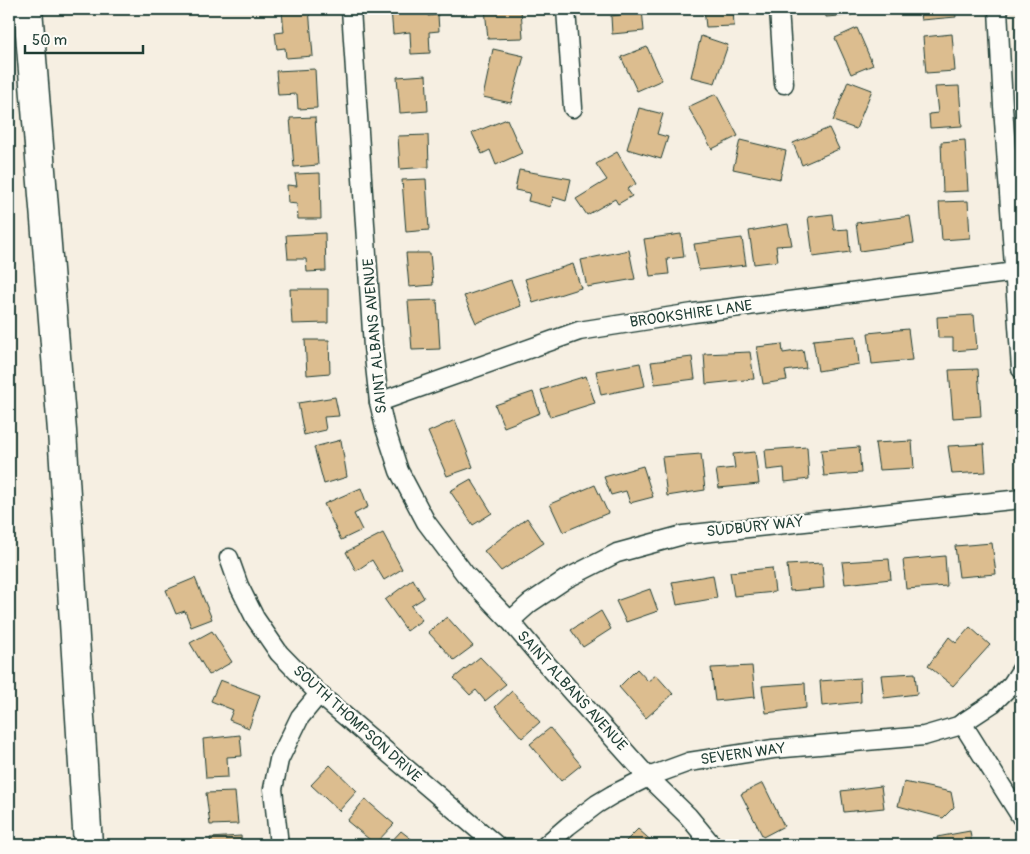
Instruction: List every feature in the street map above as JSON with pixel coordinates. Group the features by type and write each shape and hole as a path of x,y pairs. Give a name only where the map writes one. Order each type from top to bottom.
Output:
{"highway":[{"path":"28,9 79,637 99,845"},
{"path":"62,431 88,845"}],"street":[{"name":"SAINT ALBANS AVENUE","path":"351,9 378,402 399,471 426,522 465,574 510,621 648,777 688,816 712,845"},
{"path":"566,9 573,108"},
{"path":"779,9 784,84"},
{"path":"998,9 1021,369"},
{"name":"BROOKSHIRE LANE","path":"378,402 579,331 693,313 1015,272"},
{"name":"SUDBURY WAY","path":"510,621 530,603 566,579 617,553 683,535 1021,499"},
{"name":"SOUTH THOMPSON DRIVE","path":"229,558 239,586 255,618 279,653 319,694 496,845"},
{"name":"SEVERN WAY","path":"546,845 597,804 612,795 648,777 689,762 773,749 924,736 962,723 993,704 1012,684 1021,670"},
{"path":"279,845 273,789 279,760 300,717 319,694"},
{"path":"962,723 1021,818"}],"building":[{"path":"309,9 313,56 286,58 285,48 277,49 275,33 284,32 282,11"},
{"path":"391,9 427,9 428,16 438,15 439,31 429,32 430,53 411,54 410,32 393,34"},
{"path":"485,9 521,9 523,38 488,39"},
{"path":"619,9 642,9 644,31 612,34 611,16 619,15"},
{"path":"704,9 733,9 734,26 706,27"},
{"path":"825,9 851,9 852,15 826,17"},
{"path":"919,9 955,9 956,17 921,20"},
{"path":"857,28 873,65 851,74 835,38"},
{"path":"952,34 955,71 926,73 923,37"},
{"path":"701,36 728,45 715,83 691,77"},
{"path":"647,47 662,80 637,91 621,57"},
{"path":"493,49 524,56 511,103 483,97"},
{"path":"315,69 317,108 298,109 297,94 278,95 276,71"},
{"path":"426,75 428,111 400,113 397,77"},
{"path":"848,81 872,90 856,129 833,121"},
{"path":"959,86 962,126 930,128 929,114 938,113 935,87"},
{"path":"716,94 738,136 712,149 688,107"},
{"path":"639,108 663,114 657,134 668,137 661,159 627,149"},
{"path":"315,117 318,165 294,167 290,118"},
{"path":"507,119 522,153 496,165 490,150 482,154 472,133"},
{"path":"829,128 839,149 802,165 793,143"},
{"path":"428,135 429,167 400,169 398,136"},
{"path":"740,140 786,151 780,179 733,169"},
{"path":"965,140 968,191 943,192 941,142"},
{"path":"617,152 636,184 627,189 632,196 618,204 615,199 587,215 576,199 607,180 596,164"},
{"path":"519,170 571,179 566,201 553,197 551,207 528,201 530,193 515,190"},
{"path":"320,173 321,219 298,219 297,204 288,203 287,185 297,186 295,174"},
{"path":"426,179 429,230 406,232 402,180"},
{"path":"968,201 970,238 942,240 939,202"},
{"path":"832,214 834,230 848,229 850,252 813,257 808,217"},
{"path":"910,216 914,243 860,251 856,223"},
{"path":"788,224 792,245 776,246 778,261 754,264 749,231"},
{"path":"325,233 326,271 307,272 306,259 288,259 286,235"},
{"path":"681,234 684,257 667,259 669,274 650,276 644,239"},
{"path":"742,238 746,265 699,270 694,244"},
{"path":"629,250 635,279 587,287 581,260"},
{"path":"406,253 430,253 433,285 409,287"},
{"path":"573,264 581,288 533,303 525,279"},
{"path":"511,280 521,306 476,323 464,296"},
{"path":"290,289 328,289 328,323 292,324"},
{"path":"437,300 440,349 412,350 408,301"},
{"path":"974,315 977,349 953,351 953,338 938,338 937,317"},
{"path":"908,329 912,360 872,364 868,333"},
{"path":"856,336 859,364 818,371 813,340"},
{"path":"305,340 329,340 330,373 307,375"},
{"path":"782,344 783,353 803,350 806,368 785,371 787,380 763,384 757,347"},
{"path":"750,352 754,379 706,384 704,354"},
{"path":"692,357 695,379 655,384 651,362"},
{"path":"640,363 645,386 601,395 596,371"},
{"path":"978,369 981,416 953,418 949,370"},
{"path":"586,376 595,403 550,417 541,390"},
{"path":"533,392 540,413 504,427 495,405"},
{"path":"335,397 339,416 324,417 326,430 304,435 298,403"},
{"path":"455,420 473,467 447,476 428,432"},
{"path":"341,440 347,477 324,484 314,447"},
{"path":"912,441 914,468 879,470 875,443"},
{"path":"984,444 986,472 952,474 948,446"},
{"path":"807,447 809,479 785,482 784,468 767,470 765,450"},
{"path":"859,447 861,473 824,476 821,450"},
{"path":"755,452 759,484 719,488 716,470 735,468 733,454"},
{"path":"701,454 705,490 667,496 662,457"},
{"path":"643,466 653,497 630,503 626,491 611,495 604,477"},
{"path":"471,479 492,513 473,525 450,491"},
{"path":"595,485 608,513 563,532 550,504"},
{"path":"361,488 368,507 354,514 362,530 341,540 324,504"},
{"path":"527,518 544,543 501,571 484,551"},
{"path":"383,533 402,569 384,580 372,560 356,571 346,552"},
{"path":"992,543 996,574 959,577 955,546"},
{"path":"945,556 947,586 906,589 903,560"},
{"path":"889,559 891,579 845,584 842,562"},
{"path":"822,563 824,588 790,591 787,565"},
{"path":"772,568 775,592 734,596 730,572"},
{"path":"713,575 717,598 677,605 672,582"},
{"path":"195,578 212,619 191,627 185,611 176,614 166,590"},
{"path":"413,579 424,598 411,606 422,620 407,631 385,600"},
{"path":"650,589 658,611 626,622 616,601"},
{"path":"601,611 611,629 583,647 571,630"},
{"path":"447,617 473,646 454,660 428,632"},
{"path":"970,627 990,645 953,686 928,666 949,637 956,643"},
{"path":"212,631 232,662 209,675 190,643"},
{"path":"480,657 506,684 485,701 476,690 470,695 454,678"},
{"path":"752,666 755,697 715,701 711,668"},
{"path":"637,669 648,681 656,675 673,694 646,718 619,687"},
{"path":"915,673 917,694 884,698 881,675"},
{"path":"860,678 861,702 822,706 820,681"},
{"path":"220,680 260,695 249,728 229,720 233,710 211,701"},
{"path":"805,683 806,708 766,713 762,686"},
{"path":"512,691 540,722 522,738 495,707"},
{"path":"550,728 581,765 561,781 530,744"},
{"path":"240,735 242,756 227,757 228,777 206,778 203,739"},
{"path":"330,765 357,791 339,811 311,785"},
{"path":"904,782 951,792 954,807 943,818 898,806"},
{"path":"763,783 784,826 763,837 741,794"},
{"path":"881,786 884,808 844,812 841,791"},
{"path":"235,792 238,824 210,825 206,793"},
{"path":"365,799 394,824 375,844 347,821"},
{"path":"638,829 656,845 622,845"},
{"path":"401,831 419,845 388,845"},
{"path":"970,831 972,845 939,845 937,837"},
{"path":"241,836 242,845 211,845 210,838"}]}
